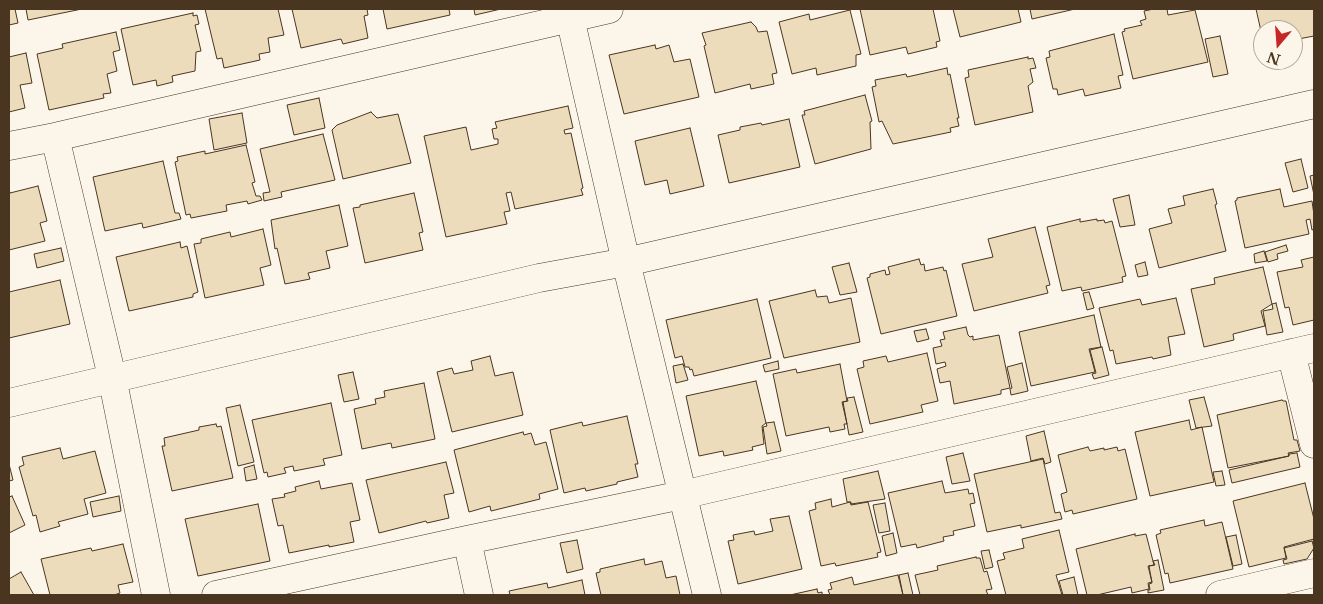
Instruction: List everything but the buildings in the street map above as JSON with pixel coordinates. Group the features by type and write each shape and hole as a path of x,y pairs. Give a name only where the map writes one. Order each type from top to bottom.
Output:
{"street":[{"path":"9,146 55,137 569,13 609,9"},
{"path":"569,13 626,262 707,595"},
{"path":"9,403 539,278 626,262 1314,104"},
{"path":"55,137 112,378 156,595"},
{"path":"216,595 682,495 1302,351 1314,444"},
{"path":"467,540 478,595"},
{"path":"1220,595 1314,572"}]}
